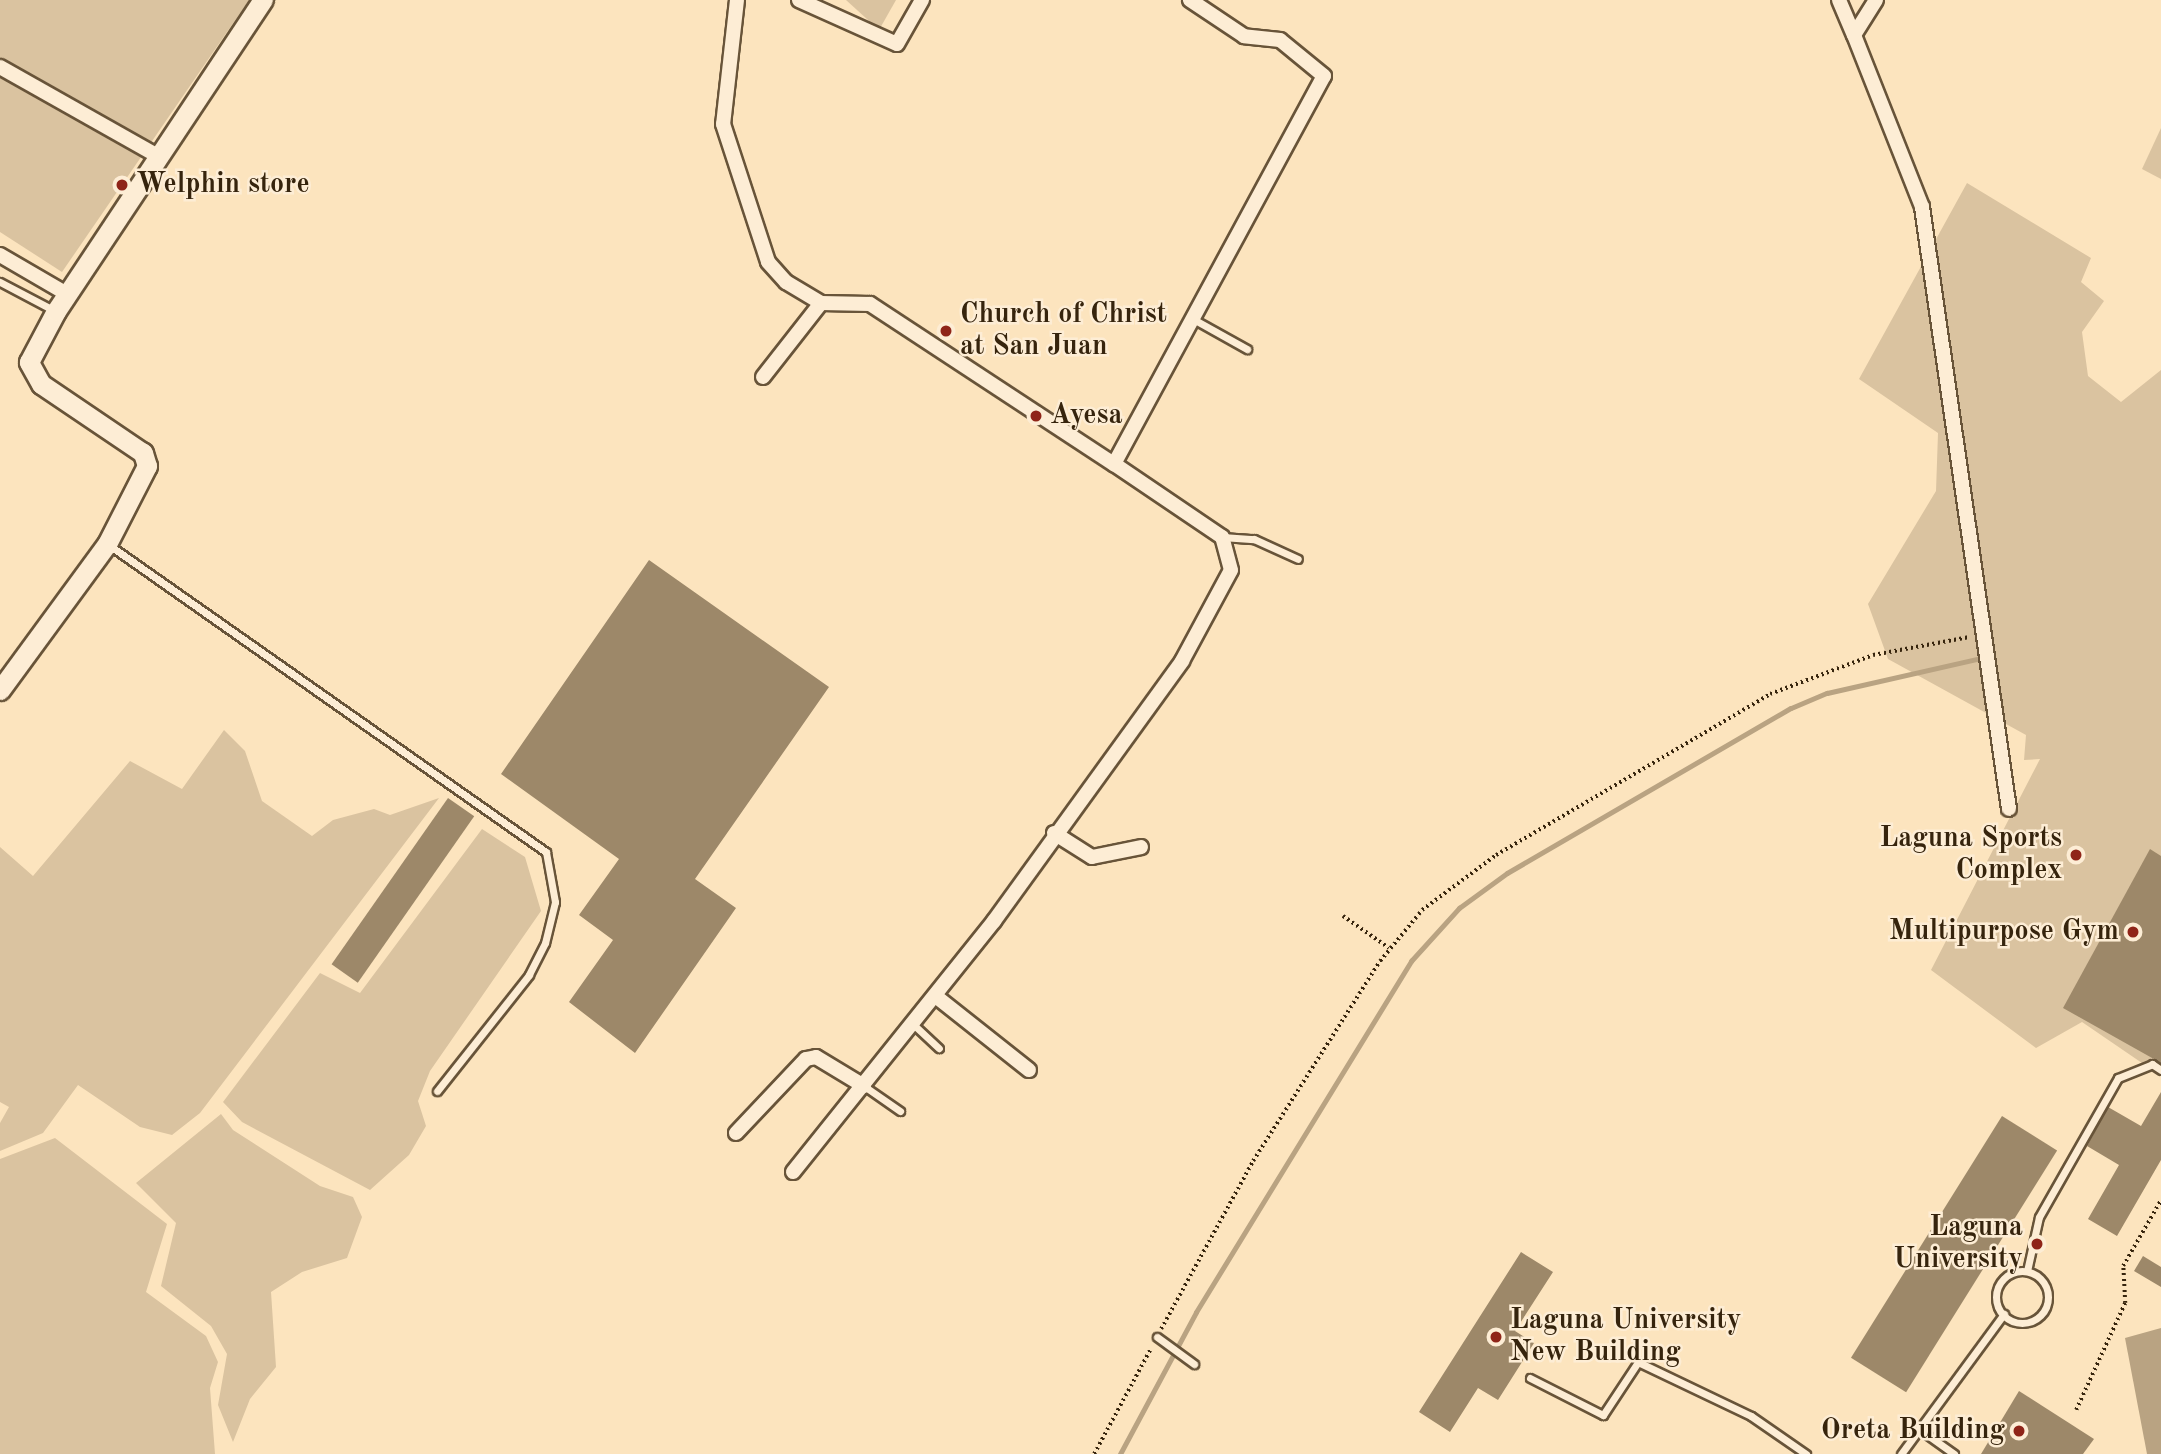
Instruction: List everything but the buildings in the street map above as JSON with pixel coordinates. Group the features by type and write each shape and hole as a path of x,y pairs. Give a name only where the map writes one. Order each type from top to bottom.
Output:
{"street":[{"path":"0,690 107,544 147,466 143,453 33,374 29,362 56,311 263,0"},
{"path":"737,0 723,124 768,262 786,282 821,303 870,304 1114,464 1222,537 1231,570 1182,661 1054,833 938,998 793,1172"},
{"path":"799,0 897,44 922,0"},
{"path":"1114,464 1324,76 1280,40 1244,36 1190,0"},
{"path":"1839,0 1922,208 2009,808"},
{"path":"1854,35 1876,0"},
{"path":"0,67 158,156"},
{"path":"0,255 67,294"},
{"path":"763,377 821,303"},
{"path":"1054,833 1093,857 1141,847"},
{"path":"938,998 1029,1070"},
{"path":"736,1133 806,1059 816,1057 864,1086"}],"lane":[{"path":"0,282 56,311"},
{"path":"1193,319 1247,349"},
{"path":"1222,537 1254,539 1298,559"},
{"path":"107,544 546,852 555,902 545,943 529,975 437,1091"},
{"path":"915,1025 939,1048"},
{"path":"2027,1271 2039,1217 2118,1078 2152,1064 2161,1070"},
{"path":"864,1086 900,1111"},
{"path":"1901,1454 2004,1314 2000,1284 2011,1273 2027,1271 2046,1286 2045,1309 2026,1322 2004,1314"},
{"path":"1157,1337 1195,1364"},
{"path":"1530,1378 1602,1416 1638,1362 1751,1416 1806,1454"},
{"path":"1919,1429 1954,1454"}],"path":[{"path":"1094,1454 1226,1205 1389,948 1422,910 1496,855 1770,694 1873,655 1985,634"},
{"path":"1343,916 1389,948"},
{"path":"2076,1410 2125,1303 2123,1266 2161,1200"}],"shaded area":[{"path":"0,0 249,0 62,272 0,232"},
{"path":"846,0 896,0 879,30"},
{"path":"2161,128 2161,179 2142,169"},
{"path":"1967,183 2091,258 2081,282 2104,301 2082,332 2088,376 2121,402 2161,370 2161,1076 2082,1022 2036,1048 1931,970 2040,759 2024,760 2026,735 1888,659 1868,604 1936,491 1938,433 1859,379"},
{"path":"224,730 245,751 262,801 312,836 333,820 374,809 390,815 439,798 200,1113 172,1135 140,1127 78,1085 43,1133 0,1151 0,1123 9,1107 0,1102 0,847 33,876 130,761 182,789"},
{"path":"482,829 525,857 541,911 430,1071 418,1101 426,1126 409,1155 370,1190 242,1122 223,1102 320,973 360,993"},
{"path":"221,1114 233,1130 320,1186 353,1197 362,1217 347,1258 302,1272 271,1292 276,1367 250,1399 233,1442 218,1405 227,1354 211,1326 161,1286 176,1223 136,1183"},
{"path":"55,1138 167,1224 146,1292 206,1336 218,1362 210,1388 215,1454 0,1454 0,1159"},
{"path":"2161,1328 2161,1454 2147,1454 2125,1338"}],"waterway":[{"path":"1120,1454 1196,1312 1411,961 1459,908 1507,873 1791,708 1827,693 1977,659"}],"place":[{"name":"Welphin store","path":"122,185"},
{"name":"Church of Christ at San Juan","path":"946,331"},
{"name":"Ayesa","path":"1036,416"},
{"name":"Laguna Sports Complex","path":"2076,855"},
{"name":"Multipurpose Gym","path":"2133,932"},
{"name":"Laguna University","path":"2037,1244"},
{"name":"Laguna University New Building","path":"1496,1337"},
{"name":"Oreta Building","path":"2019,1431"}]}
